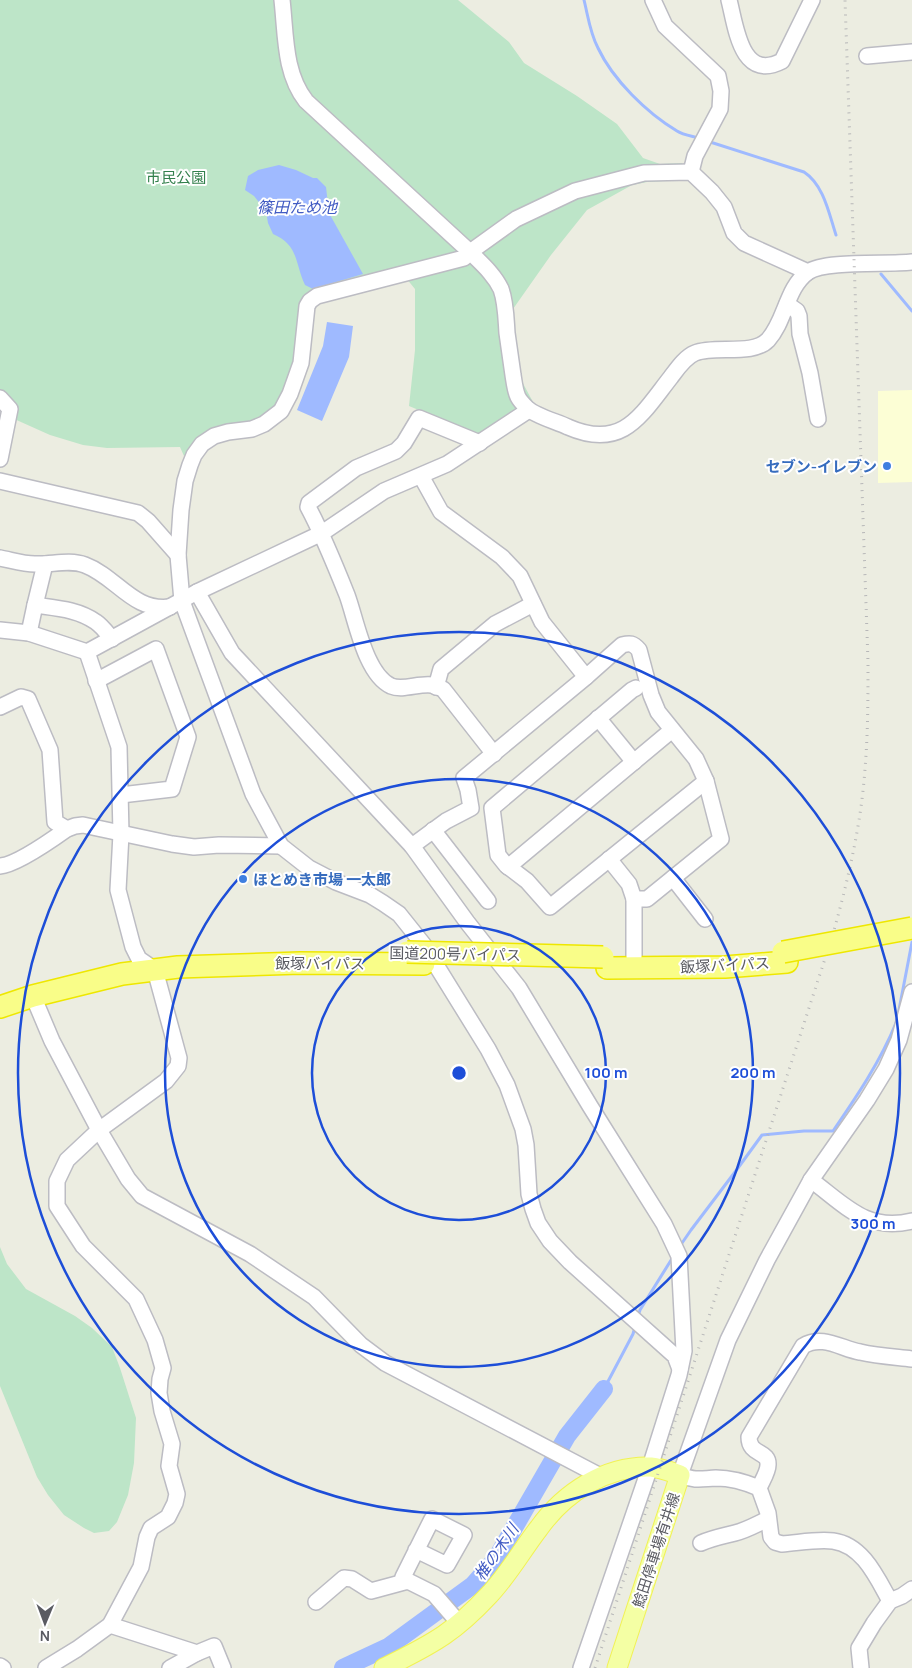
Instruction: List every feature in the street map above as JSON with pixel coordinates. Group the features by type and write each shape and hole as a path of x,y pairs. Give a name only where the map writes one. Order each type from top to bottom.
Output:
{"highway":[{"name":"国道200号バイパス","path":"0,995 90,969 147,965 193,952 248,950 415,958 605,963 634,957 785,957 912,928"},
{"name":"飯塚バイパス","path":"605,963 725,967 785,957 870,949 912,939"},
{"path":"0,1007 33,996 122,974 147,965"}],"main road":[{"name":"鯰田停車場有井線","path":"384,1668 445,1635 459,1623 491,1593 540,1526 560,1504 581,1487 602,1477 626,1470 650,1467 680,1475 617,1668"}],"street":[{"path":"282,0 290,70 298,92 306,102 495,277 504,298 518,396 529,410 581,432 598,435 611,434 624,428 646,411 680,365 694,354 710,350 749,349 767,341 780,321 795,285 808,272 818,267 834,265 912,262"},
{"path":"653,0 666,26 718,76 721,91 720,109 695,156 691,172"},
{"path":"728,0 743,50 749,59 767,66 782,60 812,0"},
{"path":"867,56 912,52"},
{"path":"680,1369 675,1356 570,1262 550,1241 538,1223 529,1194 526,1145 523,1129 506,1085 488,1049 423,944 398,914 383,903 370,895 336,882 309,868 281,846 253,794 178,604 178,555 181,510 185,481 194,455 202,444 214,436 252,429 264,424 281,411 290,394 301,363 307,306 310,301 318,296 464,258 516,219 576,191 644,173 691,172 712,192 724,207 734,233 744,243 808,272"},
{"path":"787,304 797,311 799,316 800,334 810,373 818,419"},
{"path":"0,398 10,409 0,459"},
{"path":"0,630 29,633 87,652 197,592 322,533 384,491 447,464 529,410"},
{"path":"480,443 420,418 404,443 396,451 356,468 309,503 308,507 322,533 347,596 362,646 376,672 385,682 393,687 431,685 443,689 494,754"},
{"path":"421,476 441,512 502,557 517,572 542,622 586,677"},
{"path":"0,481 138,513 148,521 178,555"},
{"path":"0,558 32,564 65,562 83,564 99,571 147,606 159,608 178,604"},
{"path":"29,633 34,604 45,564"},
{"path":"197,592 232,652 412,846 467,922 519,988 664,1224 679,1256 684,1351 680,1369 650,1467 581,1668"},
{"path":"34,604 69,610 83,615 96,622 112,639"},
{"path":"436,687 441,669 495,624 533,604"},
{"path":"412,846 446,821 471,808 464,778 622,645 634,644 639,650 651,695 658,712 696,759 706,781 721,839 648,899 634,899"},
{"path":"96,681 156,649 188,737 172,789 121,794"},
{"path":"46,1668 77,1649 110,1625 141,1568 147,1537 151,1528 168,1517 177,1494 169,1466 172,1444 162,1411 159,1393 163,1368 155,1340 136,1299 83,1246 57,1206 57,1181 60,1170 66,1160 99,1130 166,1081 178,1066 179,1058 147,965 129,936 118,890 121,834 119,746 87,652"},
{"path":"636,689 632,690 598,718 492,808 498,855 508,867 527,880 550,906 706,781"},
{"path":"0,707 21,697 28,699 50,750 55,822 67,829"},
{"path":"598,718 634,762"},
{"path":"508,867 672,730"},
{"path":"0,866 6,866 75,826 194,847 219,845 281,846"},
{"path":"433,830 473,869 488,900"},
{"path":"609,859 629,884 634,899 634,957"},
{"path":"673,878 705,919"},
{"path":"759,1488 734,1480 715,1478 701,1480 680,1475 728,1340 767,1260 811,1180 867,1100 886,1069 899,1040 912,992"},
{"path":"33,996 52,1041 99,1130 128,1179 142,1196 250,1254 314,1297 361,1345 385,1362 602,1477"},
{"path":"811,1180 859,1216 871,1222 887,1225 912,1221"},
{"path":"890,1601 862,1556 843,1544 832,1541 782,1544 775,1542 771,1537 765,1502 759,1488 768,1466 768,1459 766,1456 753,1450 750,1446 749,1437 803,1346 809,1343 828,1342 858,1352 912,1359"},
{"path":"416,1550 447,1566 464,1535 432,1519 402,1577 434,1594 459,1623"},
{"path":"701,1543 714,1537 748,1529 768,1519"},
{"path":"316,1602 344,1578 352,1579 371,1590 408,1581"},
{"path":"861,1668 859,1648 874,1623 890,1601 912,1589"},
{"path":"110,1625 194,1660"},
{"path":"170,1668 194,1660 214,1646 222,1668"}],"shaded area":[{"path":"912,390 912,482 878,483 878,391"}],"green space":[{"name":"市民公園","path":"0,0 458,0 509,42 524,63 617,124 643,158 660,164 682,163 682,180 632,185 587,210 551,255 513,309 519,376 533,402 481,436 409,406 415,350 415,289 406,278 313,294 298,361 278,407 261,421 202,437 184,456 180,447 107,448 83,445 50,435 12,418 0,392"},
{"path":"0,1247 7,1264 26,1289 75,1316 92,1328 112,1347 136,1418 134,1463 128,1495 117,1522 109,1531 94,1533 84,1528 64,1515 48,1495 37,1477 0,1386"}],"water":[{"name":"篠田ため池","path":"279,165 317,178 326,187 329,213 363,274 313,289 305,285 292,249 281,238 273,234 268,223 266,211 254,196 245,190 248,176 258,170"},
{"path":"327,322 353,326 349,357 322,421 297,410 323,346"}],"waterway":[{"path":"584,0 595,42 612,72 632,95 654,115 682,134 699,138"},
{"path":"707,141 804,172 821,192 836,235"},
{"path":"881,274 912,311"},
{"path":"898,1015 912,942"},
{"path":"680,1246 762,1135 804,1131 833,1131 875,1065 896,1023"},
{"path":"638,1316 673,1257"},
{"path":"604,1389 635,1327"},
{"name":"椎の木川","path":"343,1668 388,1647 473,1585 496,1559 567,1436 604,1389"}],"railway":[{"path":"595,1668 833,934 849,873 857,832 867,742 868,662 845,0"}],"place":[{"name":"セブン-イレブン","path":"887,466"},
{"name":"ほとめき市場 一太郎","path":"243,879"}]}
